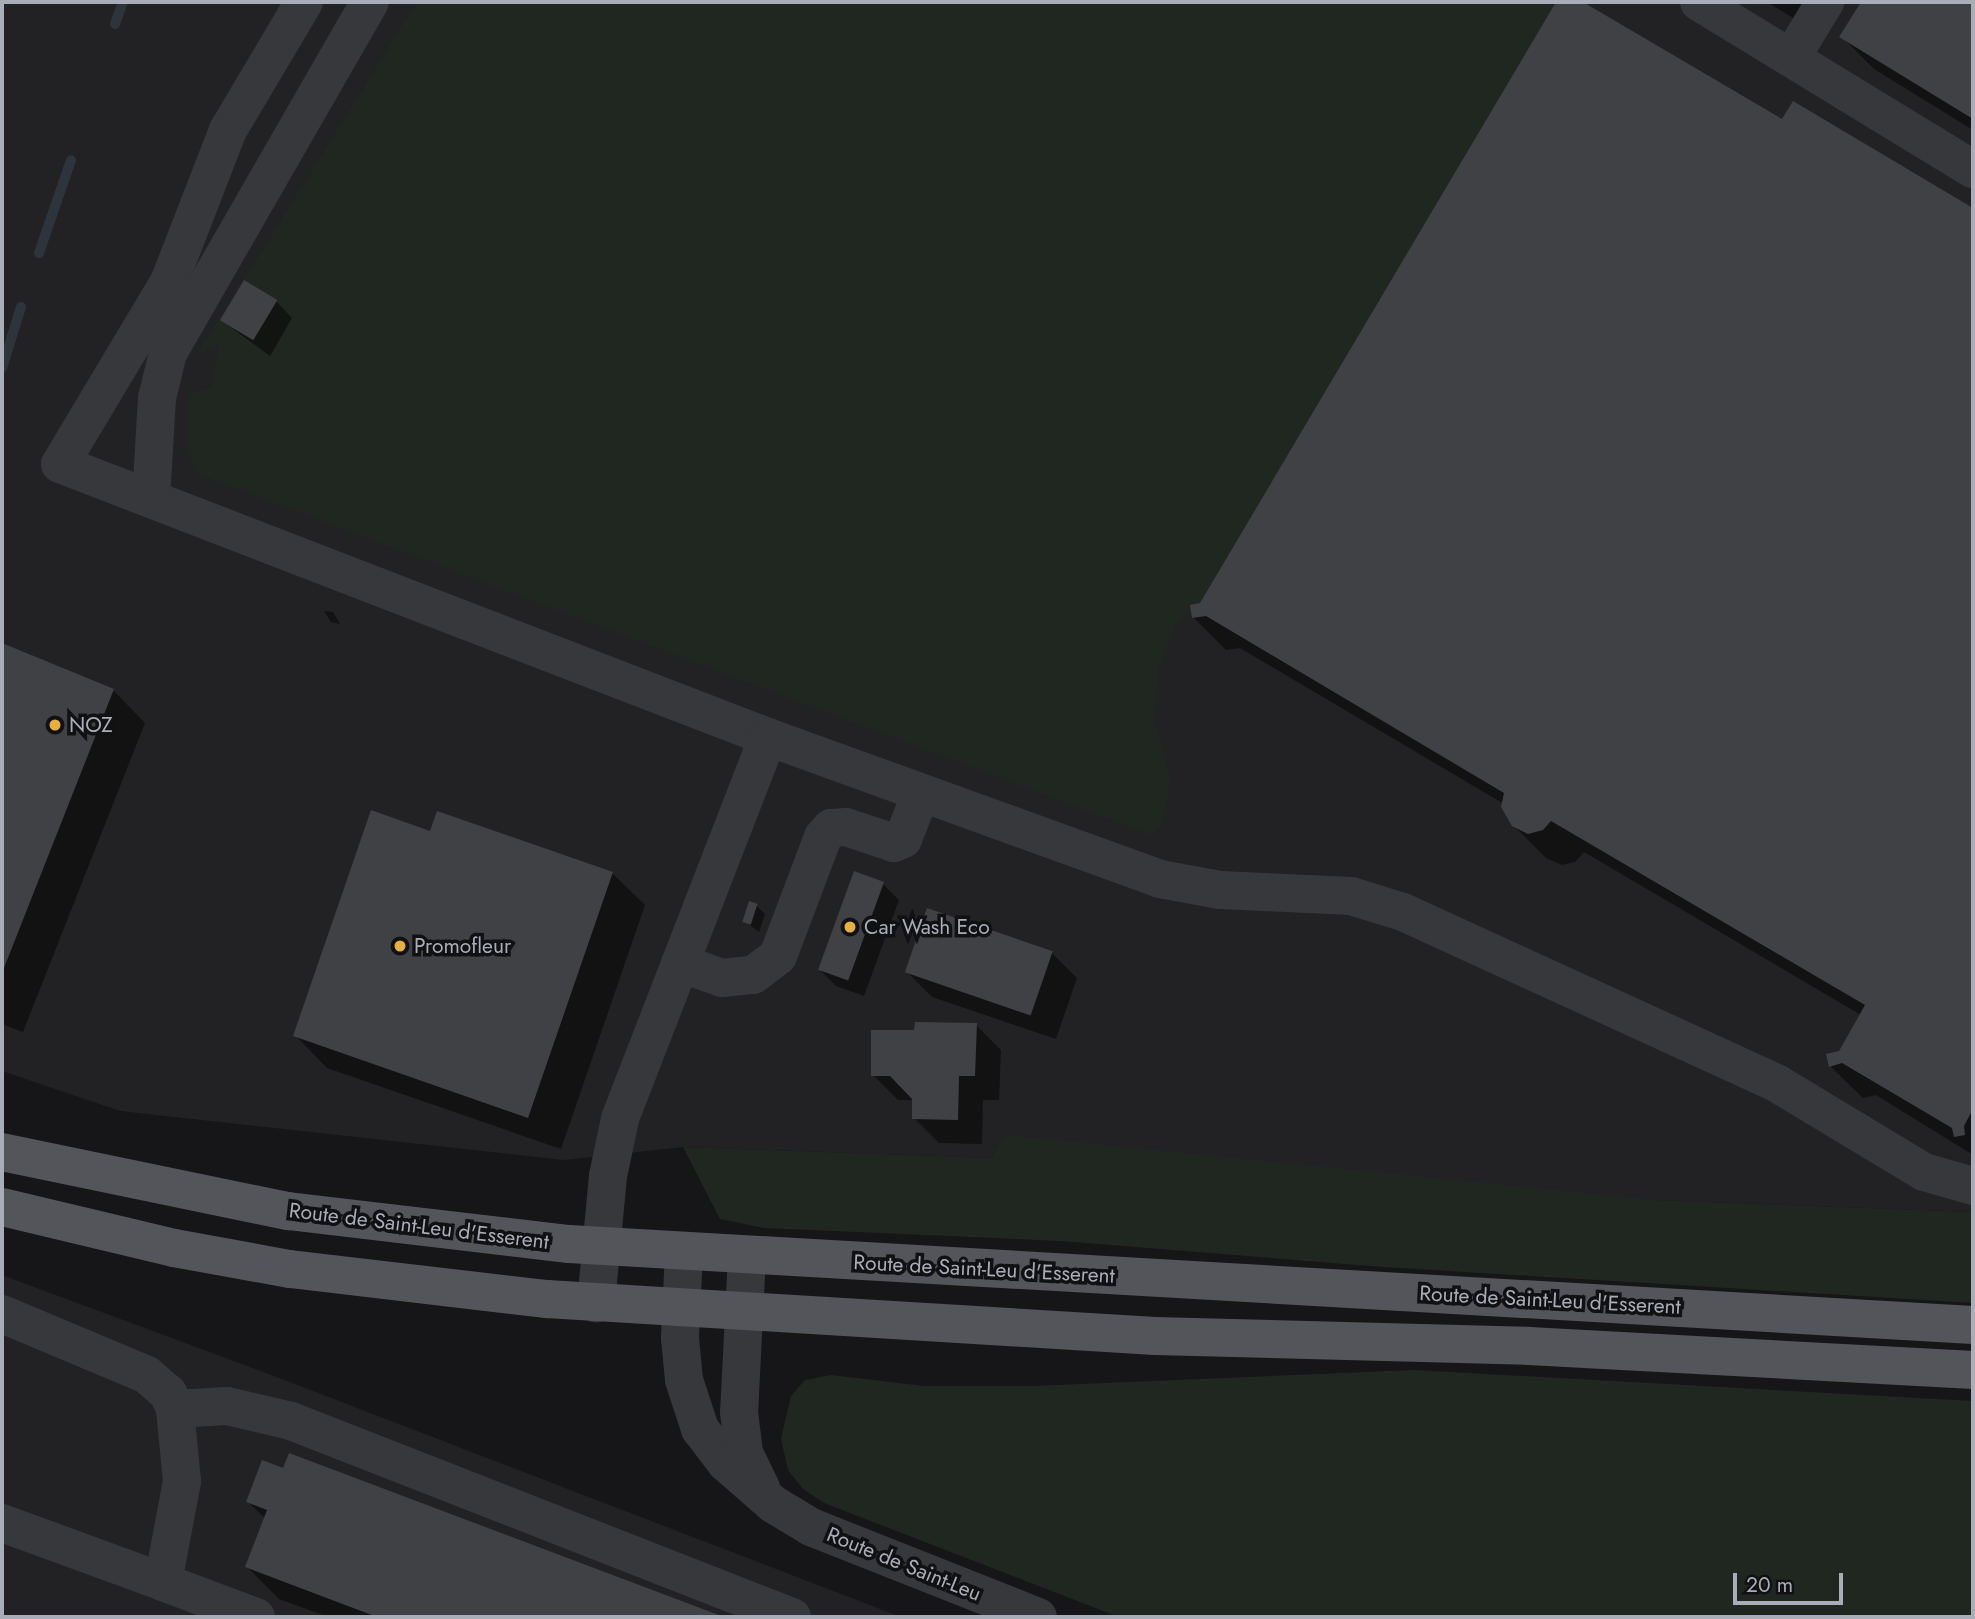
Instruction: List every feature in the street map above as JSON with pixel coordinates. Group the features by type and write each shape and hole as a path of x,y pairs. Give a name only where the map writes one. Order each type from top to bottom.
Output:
{"main road":[{"name":"Route de Saint-Leu d'Esserent","path":"2,1152 116,1179 310,1214 600,1247 1973,1325"},
{"path":"2,1207 164,1246 290,1269 596,1303 1155,1336 1555,1347 1973,1370"}],"street":[{"path":"304,2 228,130 169,282 60,464 768,737 1192,887 1325,893 1403,912 1778,1084 1924,1172 1973,1186"},
{"path":"151,499 157,398 168,353 370,2"},
{"path":"1699,2 1973,169"},
{"path":"1791,58 1825,2"},
{"path":"596,1303 600,1247 620,1119 768,737"},
{"path":"680,964 722,978 753,975 778,956 823,837 831,828 846,827 894,843 904,838 922,793"},
{"name":"Route de Saint-Leu","path":"684,1252 681,1309 684,1380 700,1429 726,1463 773,1504 820,1531 1038,1617"},
{"name":"Route de Saint-Leu","path":"747,1256 743,1312 741,1437 750,1470 773,1504"},
{"path":"2,1314 147,1375 168,1394 180,1428 181,1481 163,1582"},
{"path":"175,1409 228,1406 291,1421 792,1617"},
{"path":"2,1523 256,1617"}],"shaded area":[{"path":"2,2 1973,2 1973,1212 1655,1200 992,1158 683,1147 564,1160 120,1111 2,1071"},
{"path":"417,2 1556,2 1200,603 1177,623 1159,666 1154,721 1170,778 1162,824 1151,835 198,474 188,451 188,394 212,387 219,344 195,357 219,320 253,340 277,300 244,280"},
{"path":"1005,1135 1655,1200 1973,1212 1973,1303 1383,1267 1061,1241 764,1228 720,1219 683,1147 992,1158"},
{"path":"2,1275 282,1379 901,1617 2,1617"},
{"path":"1415,1370 1973,1401 1973,1617 1119,1617 824,1503 803,1489 788,1470 781,1439 791,1396 805,1380 831,1375 924,1386 1033,1386"}],"building":[{"path":"1556,2 1583,2 1782,119 1793,101 1973,208 1973,1109 1964,1126 1965,1135 1954,1137 1952,1128 1842,1063 1829,1067 1826,1054 1839,1051 1865,1005 1551,821 1543,830 1528,834 1512,826 1501,807 1504,793 1206,616 1192,618 1190,605 1200,603"},
{"path":"1861,2 1973,2 1973,119 1839,37"},
{"path":"244,280 277,300 253,340 220,320"},
{"path":"2,643 114,689 2,973"},
{"path":"371,810 430,831 437,811 613,872 528,1118 293,1036"},
{"name":"Car Wash Eco","path":"854,871 884,882 848,981 818,970"},
{"path":"749,901 758,904 751,925 742,922"},
{"path":"927,908 1053,951 1031,1016 905,972"},
{"path":"915,1022 977,1023 975,1076 959,1076 958,1120 912,1119 912,1099 890,1076 871,1076 871,1030 914,1030"},
{"path":"289,1453 724,1617 377,1617 245,1567 267,1510 246,1502 262,1460 283,1468"}],"waterway":[{"path":"115,24 123,2"},
{"path":"39,253 71,160"},
{"path":"2,368 21,307"}],"place":[{"name":"NOZ","path":"55,725"},
{"name":"Car Wash Eco","path":"850,927"},
{"name":"Promofleur","path":"400,946"}]}
